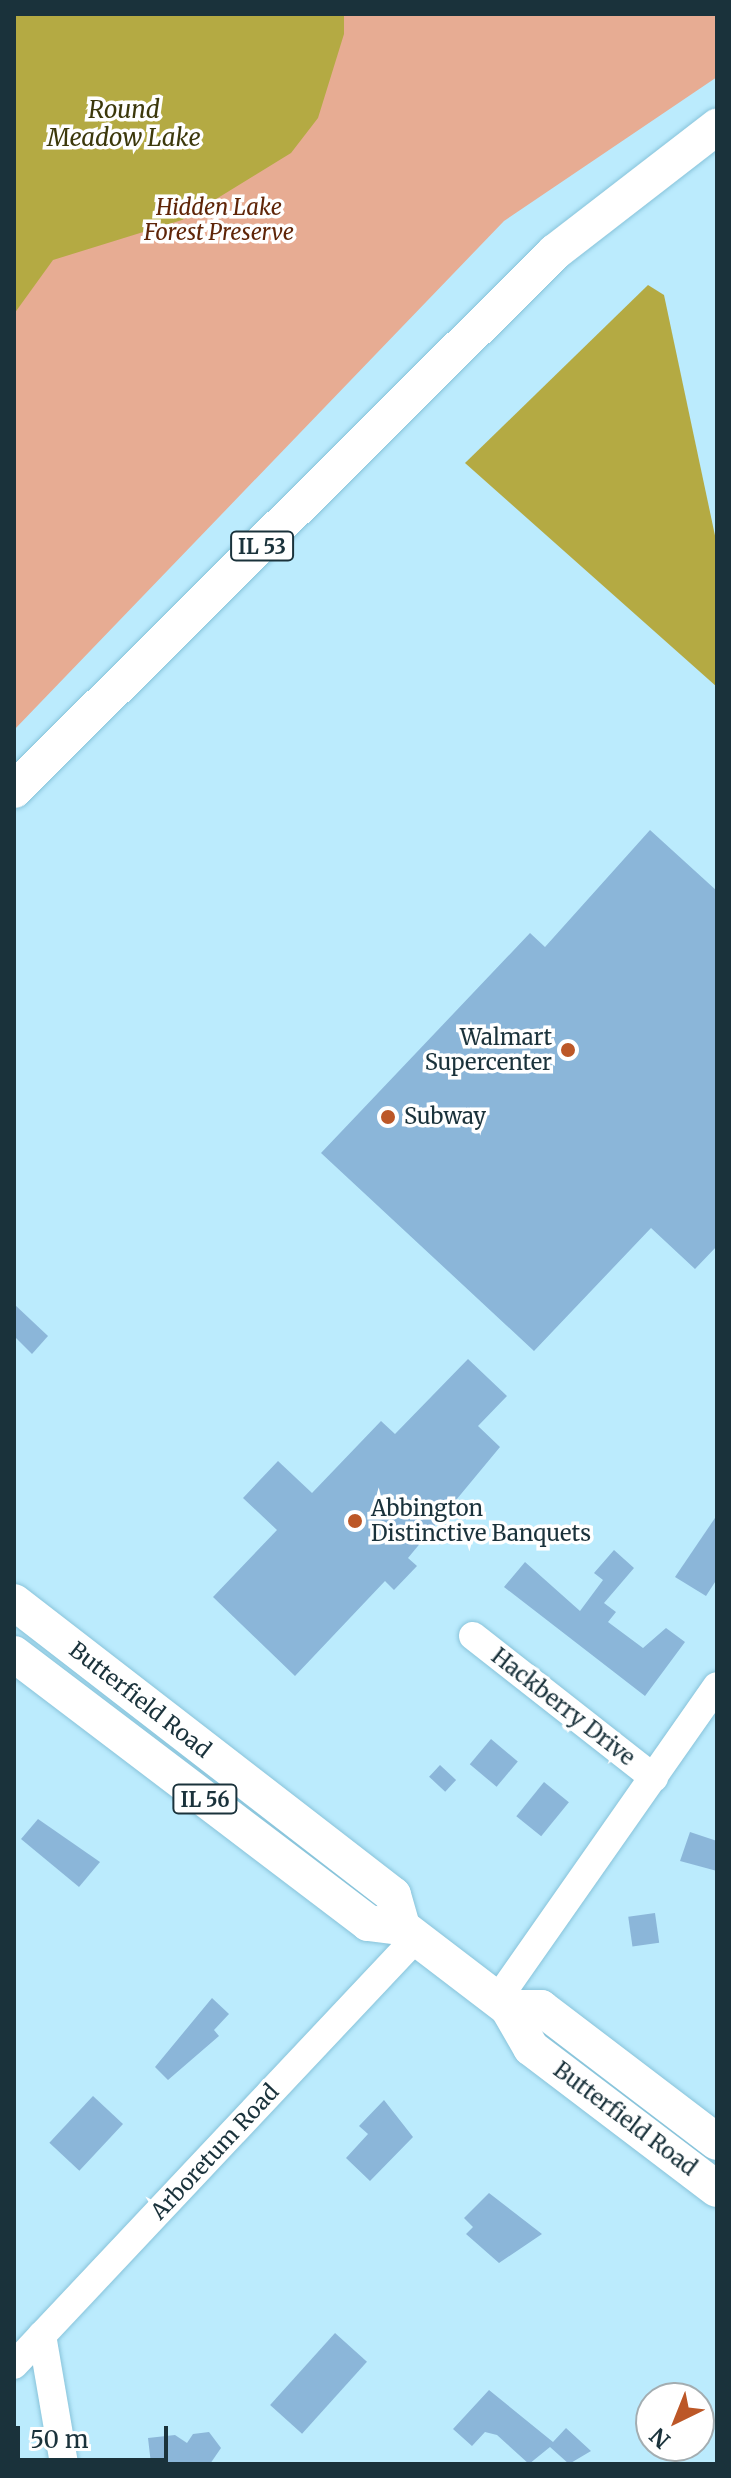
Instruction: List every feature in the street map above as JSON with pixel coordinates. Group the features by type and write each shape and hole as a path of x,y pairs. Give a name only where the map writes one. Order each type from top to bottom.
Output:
{"main road":[{"name":"IL 53","path":"14,790 536,269 717,127"},
{"name":"Butterfield Road","path":"14,1602 393,1895 409,1932"},
{"name":"Butterfield Road","path":"14,1654 368,1923 409,1932 503,2004 531,2048 717,2189"},
{"name":"Butterfield Road","path":"503,2004 541,2008 717,2142"}],"street":[{"name":"Hackberry Drive","path":"473,1636 654,1778"},
{"path":"503,2004 654,1778 712,1704"},
{"name":"Arboretum Road","path":"14,2365 409,1932"},
{"path":"42,2335 64,2464"}],"green space":[{"name":"Hidden Lake Forest Preserve","path":"14,14 717,14 717,77 504,221 14,730"}],"water":[{"name":"Round Meadow Lake","path":"14,14 344,14 344,34 318,118 291,153 182,220 53,260 14,314"},
{"path":"648,285 664,295 717,545 717,687 465,463"}],"building":[{"name":"Walmart Supercenter","path":"650,830 717,891 717,1246 695,1269 651,1228 534,1351 321,1153 530,933 545,947"},
{"path":"14,1304 48,1336 32,1354 14,1336"},
{"name":"Abbington Distinctive Banquets","path":"468,1359 507,1396 478,1426 500,1447 408,1558 417,1566 394,1590 385,1581 295,1676 213,1597 277,1530 243,1498 278,1461 312,1493 381,1421 395,1434"},
{"path":"717,1515 717,1579 706,1596 675,1577"},
{"path":"614,1550 634,1568 604,1603 616,1612 608,1622 643,1648 666,1628 685,1642 645,1696 504,1587 525,1562 580,1611 603,1580 594,1573"},
{"path":"491,1739 518,1761 497,1787 470,1764"},
{"path":"440,1765 456,1780 445,1792 429,1777"},
{"path":"544,1782 569,1802 541,1836 516,1816"},
{"path":"38,1819 100,1862 79,1887 21,1839"},
{"path":"690,1832 717,1841 717,1871 680,1861"},
{"path":"655,1913 659,1943 632,1946 628,1917"},
{"path":"212,1998 229,2014 214,2030 219,2036 168,2080 155,2067"},
{"path":"93,2096 123,2124 79,2171 49,2143"},
{"path":"384,2100 413,2137 370,2181 346,2158 368,2134 359,2126"},
{"path":"489,2193 542,2234 499,2263 466,2234 473,2227 464,2218"},
{"path":"335,2333 367,2362 302,2434 270,2405"},
{"path":"489,2390 553,2442 566,2428 591,2451 569,2464 550,2447 529,2464 497,2435 485,2432 472,2446 453,2429"},
{"path":"209,2432 221,2448 210,2464 151,2464 148,2438 175,2435 187,2443 193,2434"}],"place":[{"name":"Walmart Supercenter","path":"568,1050"},
{"name":"Subway","path":"388,1117"},
{"name":"Abbington Distinctive Banquets","path":"355,1521"}]}
